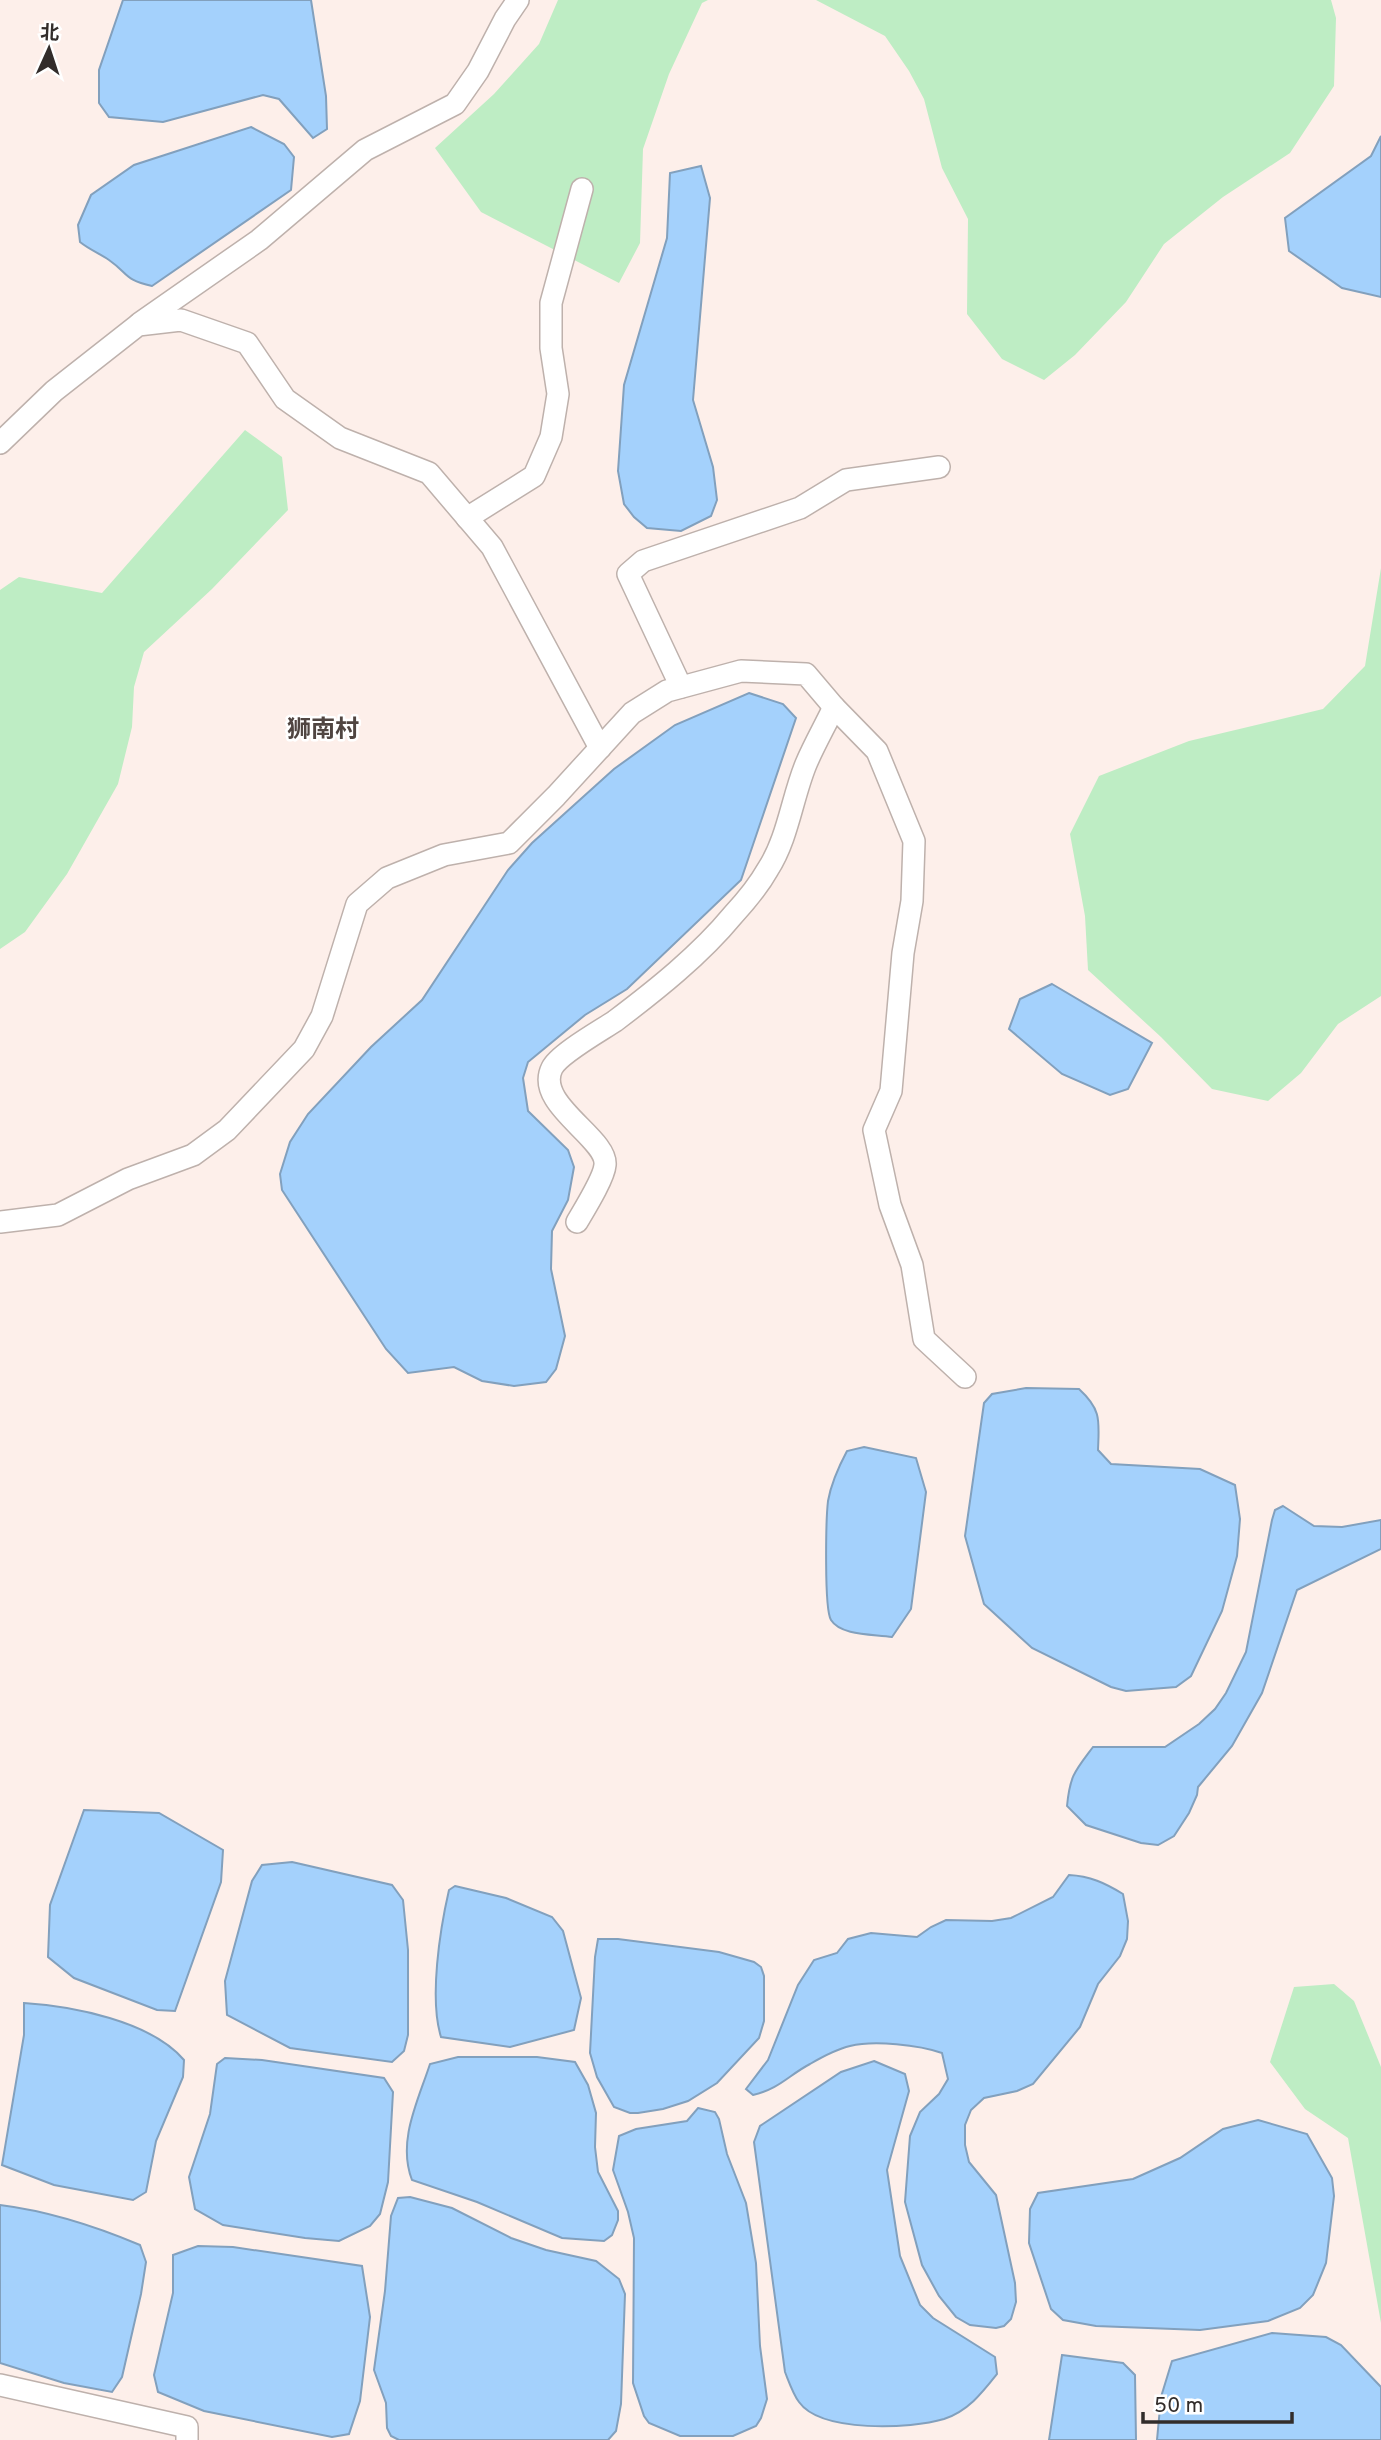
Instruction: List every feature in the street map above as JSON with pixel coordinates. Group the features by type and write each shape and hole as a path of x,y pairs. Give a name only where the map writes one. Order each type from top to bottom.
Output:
{"street":[{"path":"0,443 54,391 138,324 259,240 365,150 455,104 478,71 518,0"},
{"path":"467,518 534,476 551,437 558,394 551,348 551,303 582,189"},
{"path":"138,324 181,320 247,343 285,399 340,438 429,473 492,547 600,748"},
{"path":"681,687 628,574 643,561 800,508 846,480 939,467"},
{"path":"0,1222 58,1215 128,1179 193,1156 227,1130 304,1049 322,1016 356,904 387,878 444,855 509,843 632,713 667,691 741,671 806,674 877,751 914,841 912,901 903,953 891,1091 874,1129 890,1205 912,1265 924,1339 965,1377"},
{"path":"577,1222 605,1166 603,1154 557,1101 550,1083 552,1068 570,1051 616,1020 667,978 734,915 770,867 806,765 834,707"},
{"path":"0,2385 187,2427 187,2440"}],"green space":[{"path":"558,0 708,0 702,3 669,74 643,149 640,243 619,283 481,212 435,148 494,94 539,44"},
{"path":"816,0 1331,0 1336,18 1334,86 1290,153 1223,197 1164,244 1126,302 1075,355 1044,380 1002,359 967,314 968,219 942,168 924,99 909,71 885,36"},
{"path":"245,430 282,457 288,510 212,589 144,652 134,687 132,727 118,784 67,874 25,932 0,949 0,590 19,577 102,593"},
{"path":"1381,568 1381,996 1338,1024 1301,1073 1268,1101 1212,1089 1161,1037 1088,970 1085,916 1070,834 1099,776 1189,741 1323,709 1365,666"},
{"path":"1334,1984 1354,2001 1381,2067 1381,2323 1348,2138 1305,2109 1270,2062 1294,1987"}],"water":[{"path":"123,0 311,0 326,96 327,129 313,138 279,99 263,95 163,122 109,117 99,103 99,70"},
{"path":"251,127 284,144 294,157 291,190 152,286 131,279 109,260 80,242 78,225 91,195 134,165"},
{"path":"1381,136 1381,297 1342,288 1289,251 1285,218 1371,156"},
{"path":"701,166 710,198 693,400 713,467 717,500 711,516 681,531 647,528 624,504 618,471 624,385 667,238 670,173"},
{"path":"749,693 783,704 796,718 741,880 627,989 585,1015 528,1062 523,1078 528,1111 568,1150 574,1167 568,1200 552,1231 551,1269 565,1336 556,1369 546,1382 514,1386 482,1381 454,1367 408,1373 386,1349 282,1190 280,1174 290,1142 308,1114 371,1047 422,1000 508,870 532,843 614,769 675,725"},
{"path":"1052,984 1152,1043 1128,1089 1110,1095 1062,1074 1009,1029 1020,999"},
{"path":"1026,1388 1079,1389 1092,1403 1098,1416 1098,1450 1111,1464 1200,1469 1235,1485 1240,1519 1237,1556 1222,1611 1191,1676 1176,1687 1126,1691 1111,1687 1032,1648 984,1604 965,1536 984,1403 992,1394"},
{"path":"864,1447 916,1458 926,1492 911,1609 892,1637 842,1629 831,1620 827,1599 829,1495 847,1451"},
{"path":"1283,1506 1314,1526 1342,1527 1381,1520 1381,1549 1297,1590 1262,1693 1232,1746 1198,1787 1189,1813 1174,1836 1158,1845 1141,1843 1086,1825 1067,1806 1074,1774 1093,1747 1165,1747 1199,1724 1215,1709 1226,1693 1246,1652 1272,1520 1275,1510"},
{"path":"84,1810 159,1813 223,1850 221,1882 175,2011 157,2010 74,1978 48,1957 50,1905"},
{"path":"292,1862 392,1885 403,1900 408,1950 408,2035 404,2051 392,2062 290,2048 227,2015 225,1981 252,1881 262,1865"},
{"path":"1069,1875 1097,1881 1123,1894 1128,1921 1127,1939 1120,1956 1098,1984 1080,2027 1033,2084 1017,2091 984,2098 971,2110 965,2125 965,2145 969,2162 996,2195 1015,2283 1016,2302 1011,2319 1004,2326 996,2328 970,2325 956,2317 939,2296 922,2265 905,2202 910,2136 920,2112 939,2094 948,2079 942,2053 896,2044 860,2044 819,2059 770,2089 753,2095 746,2089 768,2060 798,1985 814,1960 837,1953 848,1939 871,1933 917,1937 946,1920 992,1921 1011,1918 1053,1897"},
{"path":"455,1886 506,1898 552,1917 563,1931 581,1998 574,2030 510,2047 441,2037 436,2003 437,1964 449,1890"},
{"path":"598,1939 618,1939 719,1952 754,1962 761,1967 764,1976 764,2021 759,2038 717,2083 688,2101 638,2113 614,2107 597,2077 590,2053"},
{"path":"24,2003 65,2008 110,2018 152,2035 170,2046 184,2060 183,2077 156,2141 146,2192 133,2200 54,2185 2,2165 24,2035"},
{"path":"458,2057 537,2057 575,2062 588,2085 596,2113 595,2147 598,2172 618,2211 618,2220 612,2235 604,2241 562,2238 477,2202 412,2180 408,2165 408,2136 430,2064"},
{"path":"225,2058 262,2060 384,2078 393,2092 388,2182 380,2214 370,2226 339,2241 305,2238 223,2225 195,2209 189,2177 210,2114 217,2064"},
{"path":"874,2061 905,2074 909,2091 887,2170 900,2256 920,2305 933,2318 995,2357 997,2374 980,2394 953,2416 911,2425 867,2426 826,2419 810,2412 795,2395 785,2372 754,2142 760,2126 841,2072"},
{"path":"698,2108 715,2112 719,2119 727,2154 746,2203 756,2263 760,2346 767,2399 756,2426 733,2436 680,2436 649,2423 633,2383 634,2238 613,2170 619,2136 636,2129 687,2121"},
{"path":"1258,2120 1307,2134 1332,2178 1334,2196 1326,2263 1313,2295 1300,2308 1268,2321 1200,2330 1096,2326 1063,2320 1051,2309 1029,2243 1030,2209 1038,2193 1133,2179 1180,2158 1223,2129"},
{"path":"410,2197 452,2208 511,2238 546,2250 596,2261 619,2279 625,2294 621,2404 616,2431 608,2440 399,2440 391,2436 387,2428 386,2403 374,2370 385,2291 391,2216 398,2198"},
{"path":"0,2205 71,2220 140,2245 146,2262 141,2294 122,2377 112,2392 64,2383 0,2363"},
{"path":"198,2246 233,2247 362,2266 370,2317 360,2401 349,2434 332,2437 204,2411 158,2392 154,2375 173,2293 173,2255"},
{"path":"1272,2333 1326,2337 1341,2345 1381,2387 1381,2440 1157,2440 1161,2397 1172,2361"},
{"path":"1062,2355 1123,2363 1135,2375 1136,2440 1049,2440"}],"district":[{"name":"狮南村","path":"323,731"}]}
